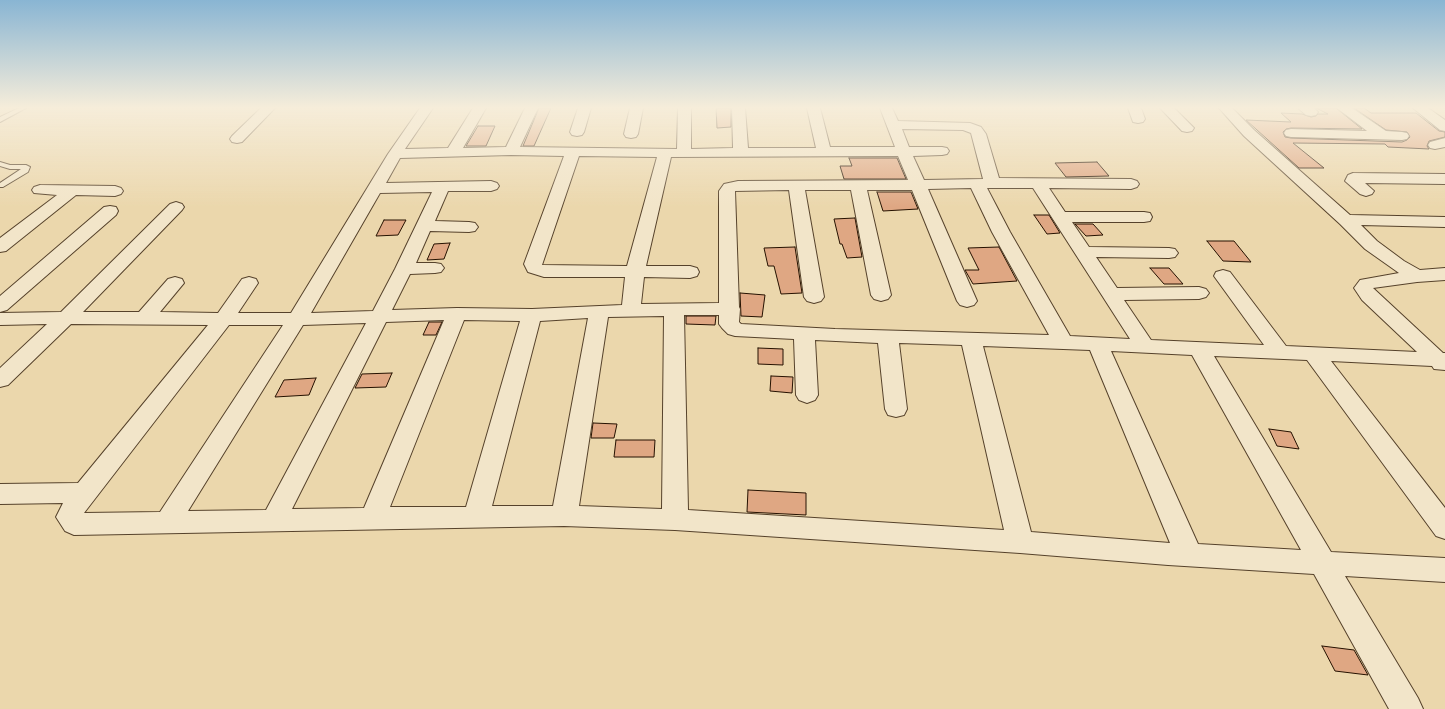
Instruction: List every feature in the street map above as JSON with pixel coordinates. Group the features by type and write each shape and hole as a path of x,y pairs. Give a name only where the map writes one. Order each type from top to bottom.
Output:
{"street":[{"path":"166,522 297,319 404,141"},
{"path":"453,153 460,141"},
{"path":"511,151 516,141"},
{"path":"684,141 684,153"},
{"path":"740,141 741,153"},
{"path":"821,141 824,152"},
{"path":"900,141 967,302"},
{"path":"980,141 984,184 1001,232 1063,342"},
{"path":"1257,141 1346,220 1371,245 1398,265 1417,276"},
{"path":"396,154 511,151 665,153 942,151"},
{"path":"573,152 533,264 534,268 544,271 690,272"},
{"path":"631,310 635,272 665,153"},
{"path":"1366,191 1353,182 1353,178 1445,179"},
{"path":"1038,183 1145,346"},
{"path":"1131,184 1038,183 730,187 727,191 730,309 729,324 735,330 804,334 1063,342 1313,353 1443,362"},
{"path":"796,185 814,297"},
{"path":"858,185 881,295"},
{"path":"274,519 426,226 443,186"},
{"path":"375,188 491,186"},
{"path":"40,190 115,191"},
{"path":"0,247 72,190"},
{"path":"0,380 66,318 176,208"},
{"path":"0,306 110,211"},
{"path":"1060,217 1144,217"},
{"path":"1346,220 1445,222"},
{"path":"426,226 469,227"},
{"path":"0,230 20,231"},
{"path":"1083,252 1169,253"},
{"path":"404,269 435,268"},
{"path":"1443,362 1369,296 1364,288 1367,284 1374,282 1445,274"},
{"path":"1223,276 1280,352"},
{"path":"145,318 175,283"},
{"path":"249,283 224,318 73,508 69,517 74,524 274,519 564,516 675,520 1020,542 1189,555 1445,570"},
{"path":"1111,294 1199,293"},
{"path":"674,309 675,520"},
{"path":"0,320 66,318 297,319 457,314 532,315 631,310 730,309"},
{"path":"564,516 599,312"},
{"path":"373,518 457,314"},
{"path":"476,517 532,315"},
{"path":"804,334 807,395"},
{"path":"888,336 896,409"},
{"path":"970,338 1020,542"},
{"path":"1098,344 1189,555"},
{"path":"1199,348 1407,709"},
{"path":"1313,353 1445,528"},
{"path":"0,494 85,493"}],"lane":[{"path":"0,164 10,167 26,167 26,170 3,185"}],"building":[{"path":"469,141 488,141 486,146 466,146"},
{"path":"525,141 536,141 534,146 523,146"},
{"path":"1269,141 1429,141 1427,146 1429,149 1388,147 1385,144 1293,143 1324,168 1299,168"},
{"path":"849,158 897,158 906,179 844,179 840,166 852,166"},
{"path":"1097,162 1109,176 1066,177 1055,163"},
{"path":"877,192 911,192 918,209 883,211"},
{"path":"1034,215 1049,215 1060,233 1047,234"},
{"path":"855,218 862,257 847,258 842,244 840,244 834,219"},
{"path":"384,220 406,220 398,235 376,236"},
{"path":"1075,224 1093,224 1103,235 1086,236"},
{"path":"1207,241 1234,241 1251,262 1223,261"},
{"path":"450,243 444,259 427,260 434,244"},
{"path":"795,247 802,293 781,294 774,266 768,266 764,248"},
{"path":"999,247 1017,281 973,284 965,270 979,270 968,248"},
{"path":"1150,268 1169,268 1183,284 1164,284"},
{"path":"740,293 765,295 762,317 741,316"},
{"path":"686,316 716,316 715,325 686,324"},
{"path":"429,322 442,322 436,335 423,335"},
{"path":"758,348 783,349 783,365 758,364"},
{"path":"392,373 386,387 355,388 362,374"},
{"path":"771,376 793,377 792,393 770,391"},
{"path":"316,378 309,395 275,397 284,380"},
{"path":"593,423 617,424 614,438 591,438"},
{"path":"1269,429 1291,432 1299,449 1277,446"},
{"path":"616,440 655,440 654,457 614,457"},
{"path":"748,490 806,493 806,515 747,512"},
{"path":"1322,646 1354,650 1368,675 1335,671"}]}
